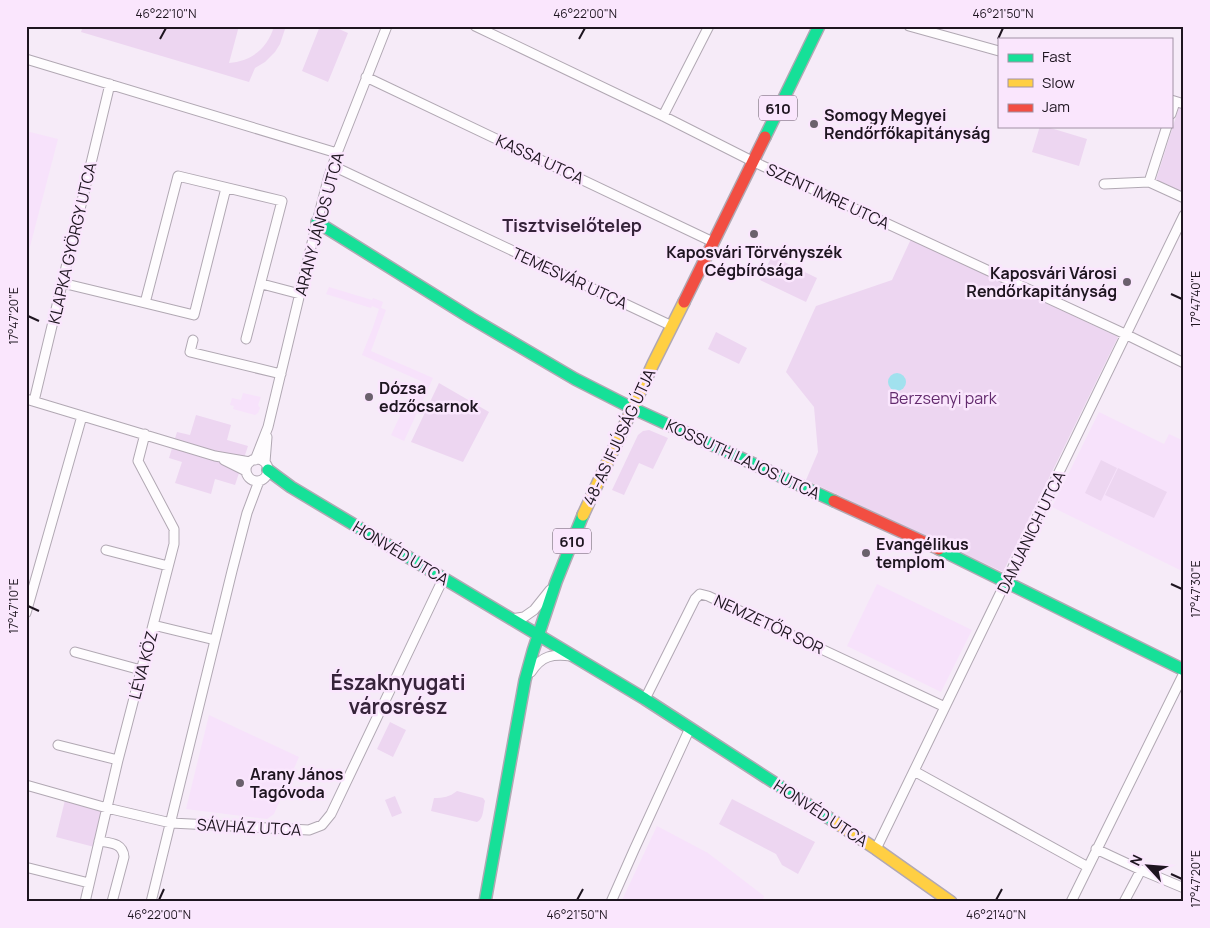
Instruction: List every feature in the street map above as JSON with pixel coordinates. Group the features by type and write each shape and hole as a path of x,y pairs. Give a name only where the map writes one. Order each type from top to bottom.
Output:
{"street":[{"name":"ARANY JÁNOS UTCA","path":"247,513 264,473 268,427 332,166 387,26"},
{"name":"SZENT IMRE UTCA","path":"475,26 664,116 752,161 1184,362"},
{"path":"664,116 709,26"},
{"name":"48-AS IFJÚSÁG ÚTJA","path":"485,902 525,680 556,582 589,501 632,408 819,26"},
{"path":"912,27 998,51"},
{"path":"26,59 337,153"},
{"name":"KASSA UTCA","path":"366,77 713,242"},
{"name":"KLAPKA GYÖRGY UTCA","path":"30,400 62,283 110,84"},
{"path":"1149,182 1166,128"},
{"name":"TEMESVÁR UTCA","path":"332,166 672,326"},
{"path":"145,303 178,176 282,201 262,284 246,339"},
{"path":"1104,184 1149,182 1184,198"},
{"path":"62,283 194,315 226,188"},
{"name":"DAMJANICH UTCA","path":"876,849 1184,215"},
{"name":"KOSSUTH LAJOS UTCA","path":"317,222 455,308 575,379 632,408 940,550 1184,672"},
{"path":"262,284 300,294"},
{"path":"193,340 190,352 280,374"},
{"path":"30,400 216,456 252,461 260,460 264,473 254,481 248,475 216,456"},
{"path":"26,613 82,416"},
{"name":"ARANY JÁNOS UTCA","path":"252,461 268,427"},
{"name":"LÉVA KÖZ","path":"85,902 118,760 174,544 174,529 138,461 145,434"},
{"path":"248,475 248,465 252,461"},
{"name":"HONVÉD UTCA","path":"264,473 360,528 644,699 876,849 951,902"},
{"name":"ARANY JÁNOS UTCA","path":"151,902 247,513 249,495 248,475"},
{"path":"106,550 168,566"},
{"name":"SÁVHÁZ UTCA","path":"26,785 107,808 170,823 309,830 322,825 332,814 443,579"},
{"path":"510,619 524,617 534,610 556,582"},
{"name":"NEMZETŐR SOR","path":"644,699 695,599 700,594 708,596 946,707"},
{"path":"153,625 215,640"},
{"path":"75,652 141,670"},
{"path":"525,680 536,664 547,657 557,654 574,656"},
{"path":"1071,902 1184,672"},
{"path":"611,902 690,728"},
{"path":"58,745 118,760"},
{"path":"914,771 1088,867"},
{"path":"99,841 116,844 123,851 124,857 112,902"},
{"path":"1096,849 1184,888"},
{"path":"30,868 89,883"},
{"path":"1124,902 1141,870"}],"shaded area":[{"path":"26,131 58,139 26,262"},
{"path":"329,287 383,302 381,308 386,310 371,351 433,378 404,441 391,435 414,386 420,389 423,382 362,355 379,309 326,294"},
{"path":"243,393 261,397 258,405 260,408 255,415 233,409 234,406 230,405 232,398 241,400"},
{"path":"1099,412 1164,444 1169,434 1184,441 1184,572 1052,507"},
{"path":"877,584 972,630 941,692 847,646"},
{"name":"Arany János Tagóvoda","path":"209,715 299,757 274,814 267,819 186,809"},
{"path":"657,826 708,853 764,896 762,902 621,902"}],"green space":[{"path":"83,26 239,26 229,63 252,56 268,41 274,26 286,26 275,52 265,62 255,68 249,82 81,32"},
{"path":"320,26 332,26 348,33 328,82 302,71"},
{"path":"1179,107 1184,108 1184,193 1156,180"},
{"path":"1039,128 1051,128 1087,139 1079,166 1032,152"},
{"name":"Berzsenyi park","path":"911,239 1118,337 1003,572 806,480 818,452 814,407 786,372 816,306 892,280"},
{"path":"772,256 817,278 806,302 760,280"},
{"path":"716,332 747,348 739,364 708,349"},
{"path":"439,383 489,412 463,462 411,442"},
{"path":"196,415 231,425 227,440 248,446 235,485 215,479 211,494 175,483 182,462 169,458 177,432 190,435"},
{"path":"649,430 668,438 653,469 639,463 624,495 612,490 638,435 643,431"},
{"path":"1101,460 1117,468 1101,501 1085,493"},
{"path":"1118,468 1167,492 1154,518 1105,495"},
{"path":"390,722 406,730 393,757 377,749"},
{"path":"457,791 483,798 485,801 479,821 431,811 434,798 446,797"},
{"path":"66,796 107,808 98,848 56,837"},
{"path":"395,796 402,813 392,817 385,800"},
{"path":"732,799 815,842 798,874 782,865 776,854 719,824"}],"water":[{"path":"897,373 903,376 906,382 903,388 897,391 891,388 888,382 891,376"}],"traffic: fast":[{"path":"765,137 819,26"},
{"path":"317,222 471,318 575,379 632,408 834,501"},
{"path":"268,470 291,487 645,699 835,822"},
{"path":"485,902 525,680 556,582 583,515"},
{"path":"939,549 1184,670"}],"traffic: slow":[{"path":"583,515 684,302"},
{"path":"835,822 951,902"}],"traffic: jam":[{"path":"684,302 765,137"},
{"path":"834,501 939,549"}],"place":[{"name":"Somogy Megyei Rendőrfőkapitányság","path":"814,124"},
{"name":"Kaposvári Törvényszék Cégbírósága","path":"754,234"},
{"name":"Kaposvári Városi Rendőrkapitányság","path":"1127,282"},
{"name":"Dózsa edzőcsarnok","path":"369,397"},
{"name":"Evangélikus templom","path":"866,553"},
{"name":"Arany János Tagóvoda","path":"240,783"}],"district":[{"name":"Tisztviselőtelep","path":"572,225"},
{"name":"Északnyugati városrész","path":"398,694"}]}
